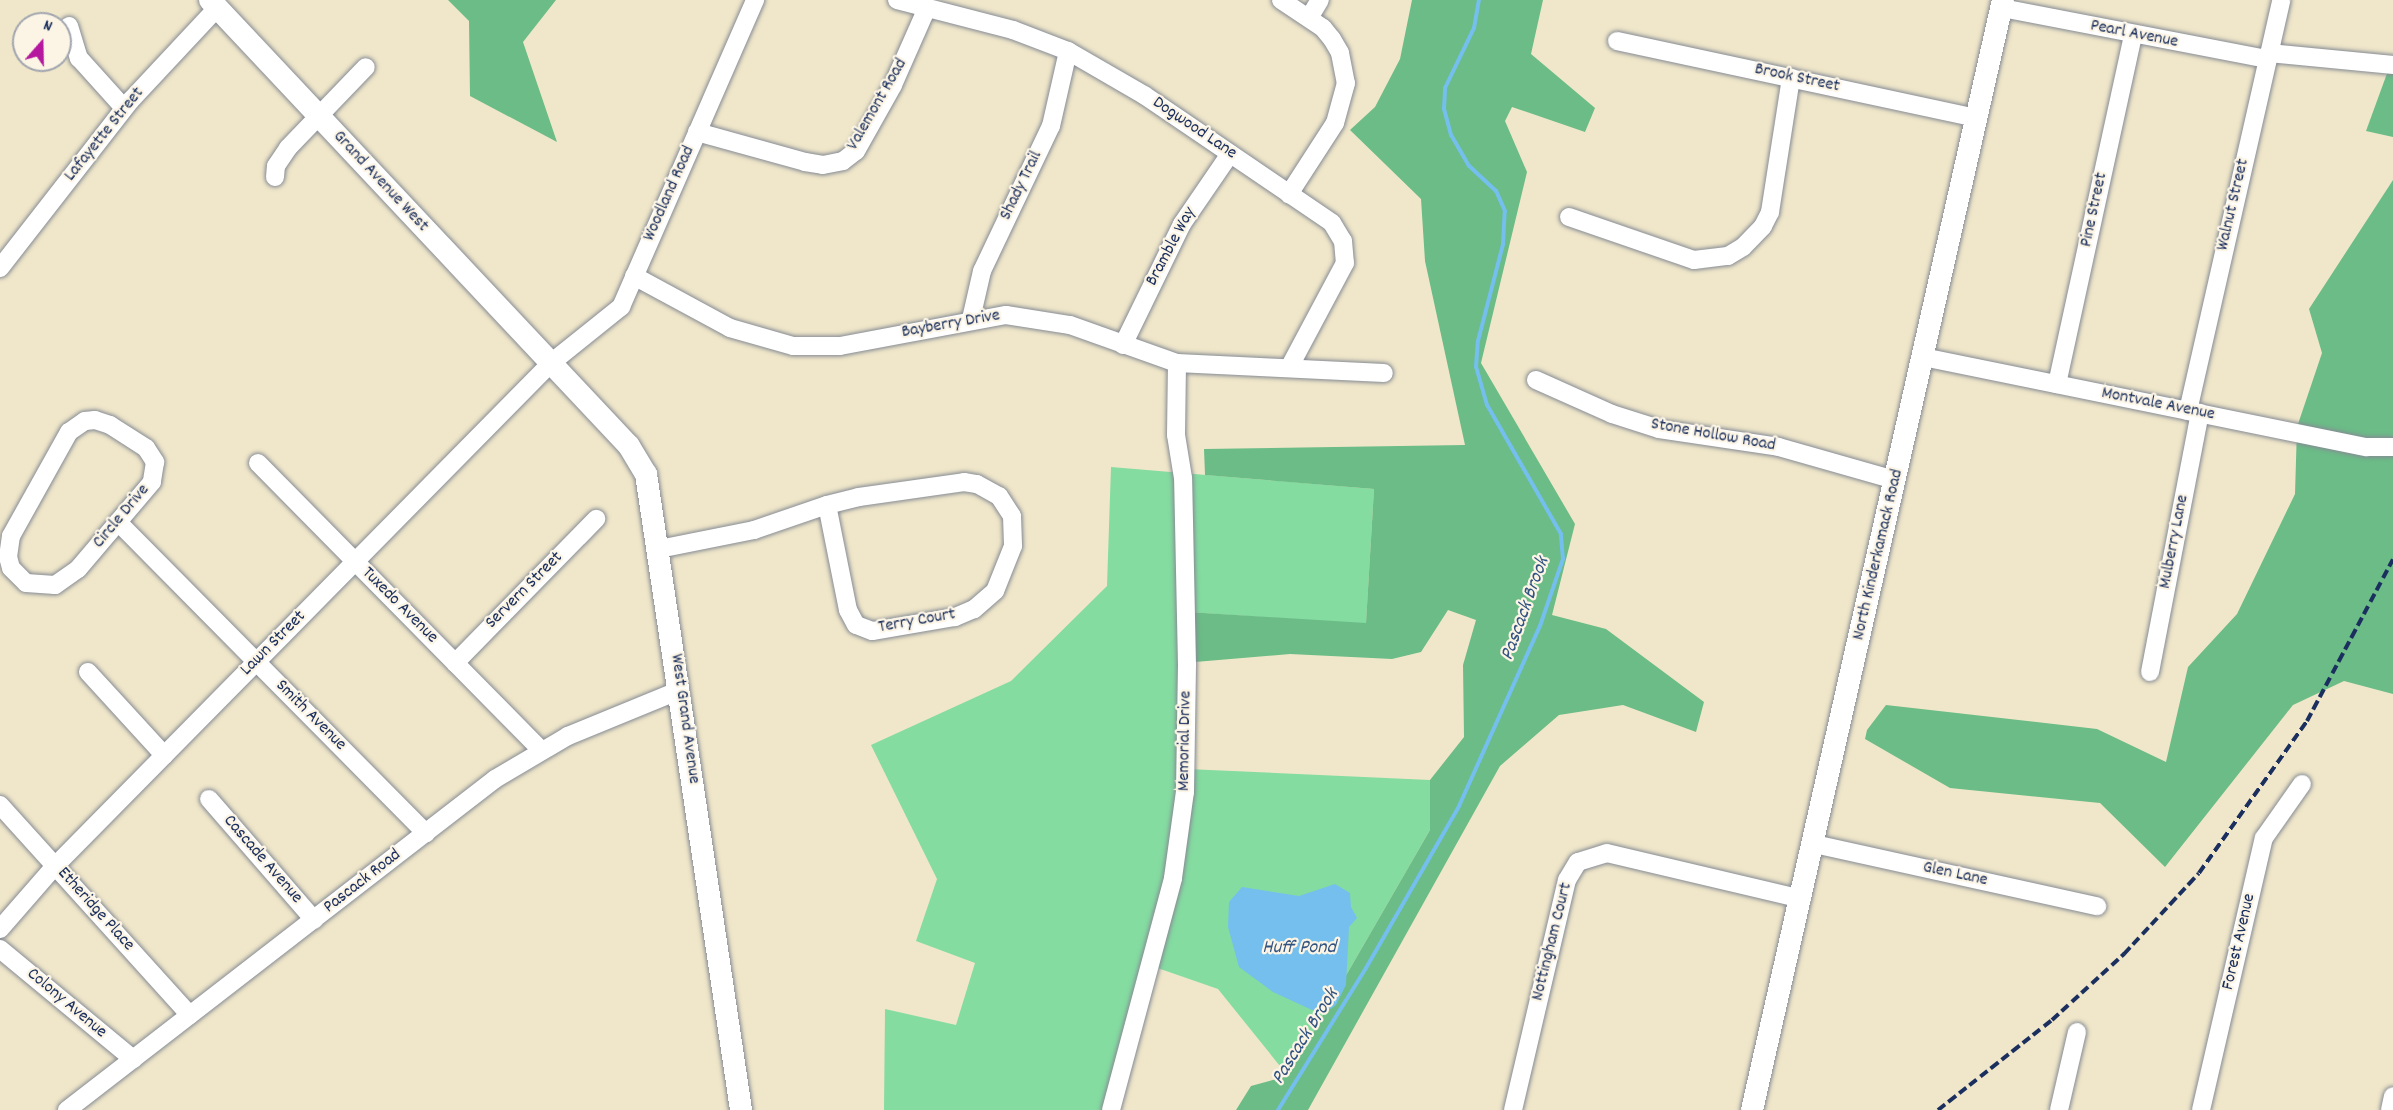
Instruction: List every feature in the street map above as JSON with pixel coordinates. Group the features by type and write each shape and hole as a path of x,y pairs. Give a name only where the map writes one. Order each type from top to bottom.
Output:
{"main road":[{"name":"Grand Avenue West","path":"213,4 552,363"},
{"name":"North Kinderkamack Road","path":"1752,1110 1802,899 2002,4"},
{"name":"West Grand Avenue","path":"552,363 639,459 651,489 741,1110"}],"street":[{"name":"Woodland Road","path":"552,363 621,307 755,0"},
{"name":"Dogwood Lane","path":"897,0 1013,30 1068,51 1111,74 1332,223 1346,252 1341,274 1290,366"},
{"path":"1281,0 1309,18 1332,39 1342,61 1346,83 1335,123 1289,194"},
{"path":"1309,18 1320,0"},
{"name":"Walnut Street","path":"2194,412 2281,0"},
{"name":"Lafayette Street","path":"0,268 124,108 213,4"},
{"name":"Pearl Avenue","path":"2002,4 2133,36 2269,56 2393,65"},
{"name":"Valemont Road","path":"697,132 805,162 823,165 843,160 856,151 893,85 927,8"},
{"path":"72,36 79,58 124,108"},
{"name":"Pine Street","path":"2058,384 2133,36"},
{"name":"Brook Street","path":"1617,41 1977,118"},
{"name":"Shady Trail","path":"971,319 982,271 1051,126 1068,51"},
{"path":"275,177 279,159 317,116 366,67"},
{"path":"1569,218 1694,260 1728,256 1743,247 1763,226 1770,212 1791,78"},
{"name":"Bramble Way","path":"1124,345 1177,232 1230,154"},
{"name":"Bayberry Drive","path":"634,276 730,328 793,346 840,346 971,319 1006,315 1043,318 1177,363 1290,366 1384,373"},
{"name":"Montvale Avenue","path":"1923,357 2367,447 2393,447"},
{"name":"Lawn Street","path":"0,929 55,866 552,363"},
{"name":"Memorial Drive","path":"1111,1110 1124,1049 1163,919 1180,834 1187,761 1183,478 1176,435 1177,363"},
{"name":"Stone Hollow Road","path":"1536,380 1612,414 1659,429 1779,447 1895,480"},
{"name":"Mulberry Lane","path":"2150,672 2194,412"},
{"name":"Circle Drive","path":"86,421 110,425 146,448 155,462 152,482 118,522 78,569 55,585 26,583 12,568 8,547 17,523 69,432 86,421"},
{"name":"Tuxedo Avenue","path":"258,463 541,750"},
{"name":"Terry Court","path":"659,549 754,530 827,506 883,493 977,484 999,496 1006,505 1015,528 1015,541 995,591 974,609 955,617 872,631 863,629 851,618 827,506"},
{"name":"Servern Street","path":"454,663 596,519"},
{"name":"Smith Avenue","path":"118,522 426,833"},
{"path":"88,672 164,755"},
{"name":"Pascack Road","path":"66,1110 495,779 541,750 680,690"},
{"name":"Forest Avenue","path":"2201,1110 2264,838 2302,784"},
{"name":"Cascade Avenue","path":"209,800 314,920"},
{"name":"Etheridge Place","path":"0,805 190,1015"},
{"name":"Glen Lane","path":"1814,844 2097,906"},
{"name":"Nottingham Court","path":"1513,1110 1567,880 1578,862 1587,856 1607,853 1802,899"},
{"name":"Colony Avenue","path":"0,949 133,1059"},
{"path":"2059,1110 2077,1032"},
{"path":"2390,1110 2393,1096"}],"green space":[{"path":"448,0 556,0 523,42 557,142 470,96 469,21"},
{"path":"1412,0 1543,0 1531,54 1595,108 1585,132 1512,107 1505,121 1527,172 1481,363 1575,524 1552,615 1606,629 1704,702 1696,732 1623,705 1559,715 1500,766 1308,1110 1236,1110 1251,1086 1288,1076 1430,830 1430,780 1464,737 1463,665 1476,620 1448,610 1421,652 1392,659 1290,654 1195,662 1188,612 1366,623 1374,489 1205,475 1204,449 1465,445 1425,261 1421,199 1350,130 1375,107 1400,59"},
{"path":"2393,57 2393,137 2366,131"},
{"path":"2393,180 2393,694 2344,681 2293,705 2165,867 2100,803 1950,788 1865,739 1867,730 1886,705 2097,729 2166,762 2188,667 2237,614 2295,494 2297,427 2322,353 2309,309"},
{"path":"1111,467 1374,489 1366,624 1188,612 1187,769 1430,780 1430,830 1288,1076 1218,989 1146,964 1112,1110 884,1110 885,1009 956,1025 975,963 916,941 937,879 871,745 1011,681 1107,586"}],"water":[{"name":"Huff Pond","path":"1335,884 1350,893 1351,907 1357,918 1349,927 1346,985 1336,1005 1329,1010 1312,1010 1273,992 1239,967 1228,927 1229,902 1242,887 1299,896"}],"waterway":[{"name":"Pascack Brook","path":"1278,1110 1366,968 1459,806 1540,626 1563,559 1561,534 1487,405 1476,367 1478,341 1503,244 1505,211 1496,191 1469,166 1451,135 1444,109 1445,88 1474,28 1479,0"}],"railway":[{"path":"1938,1110 2052,1020 2124,954 2199,873 2307,721 2393,559"}]}
